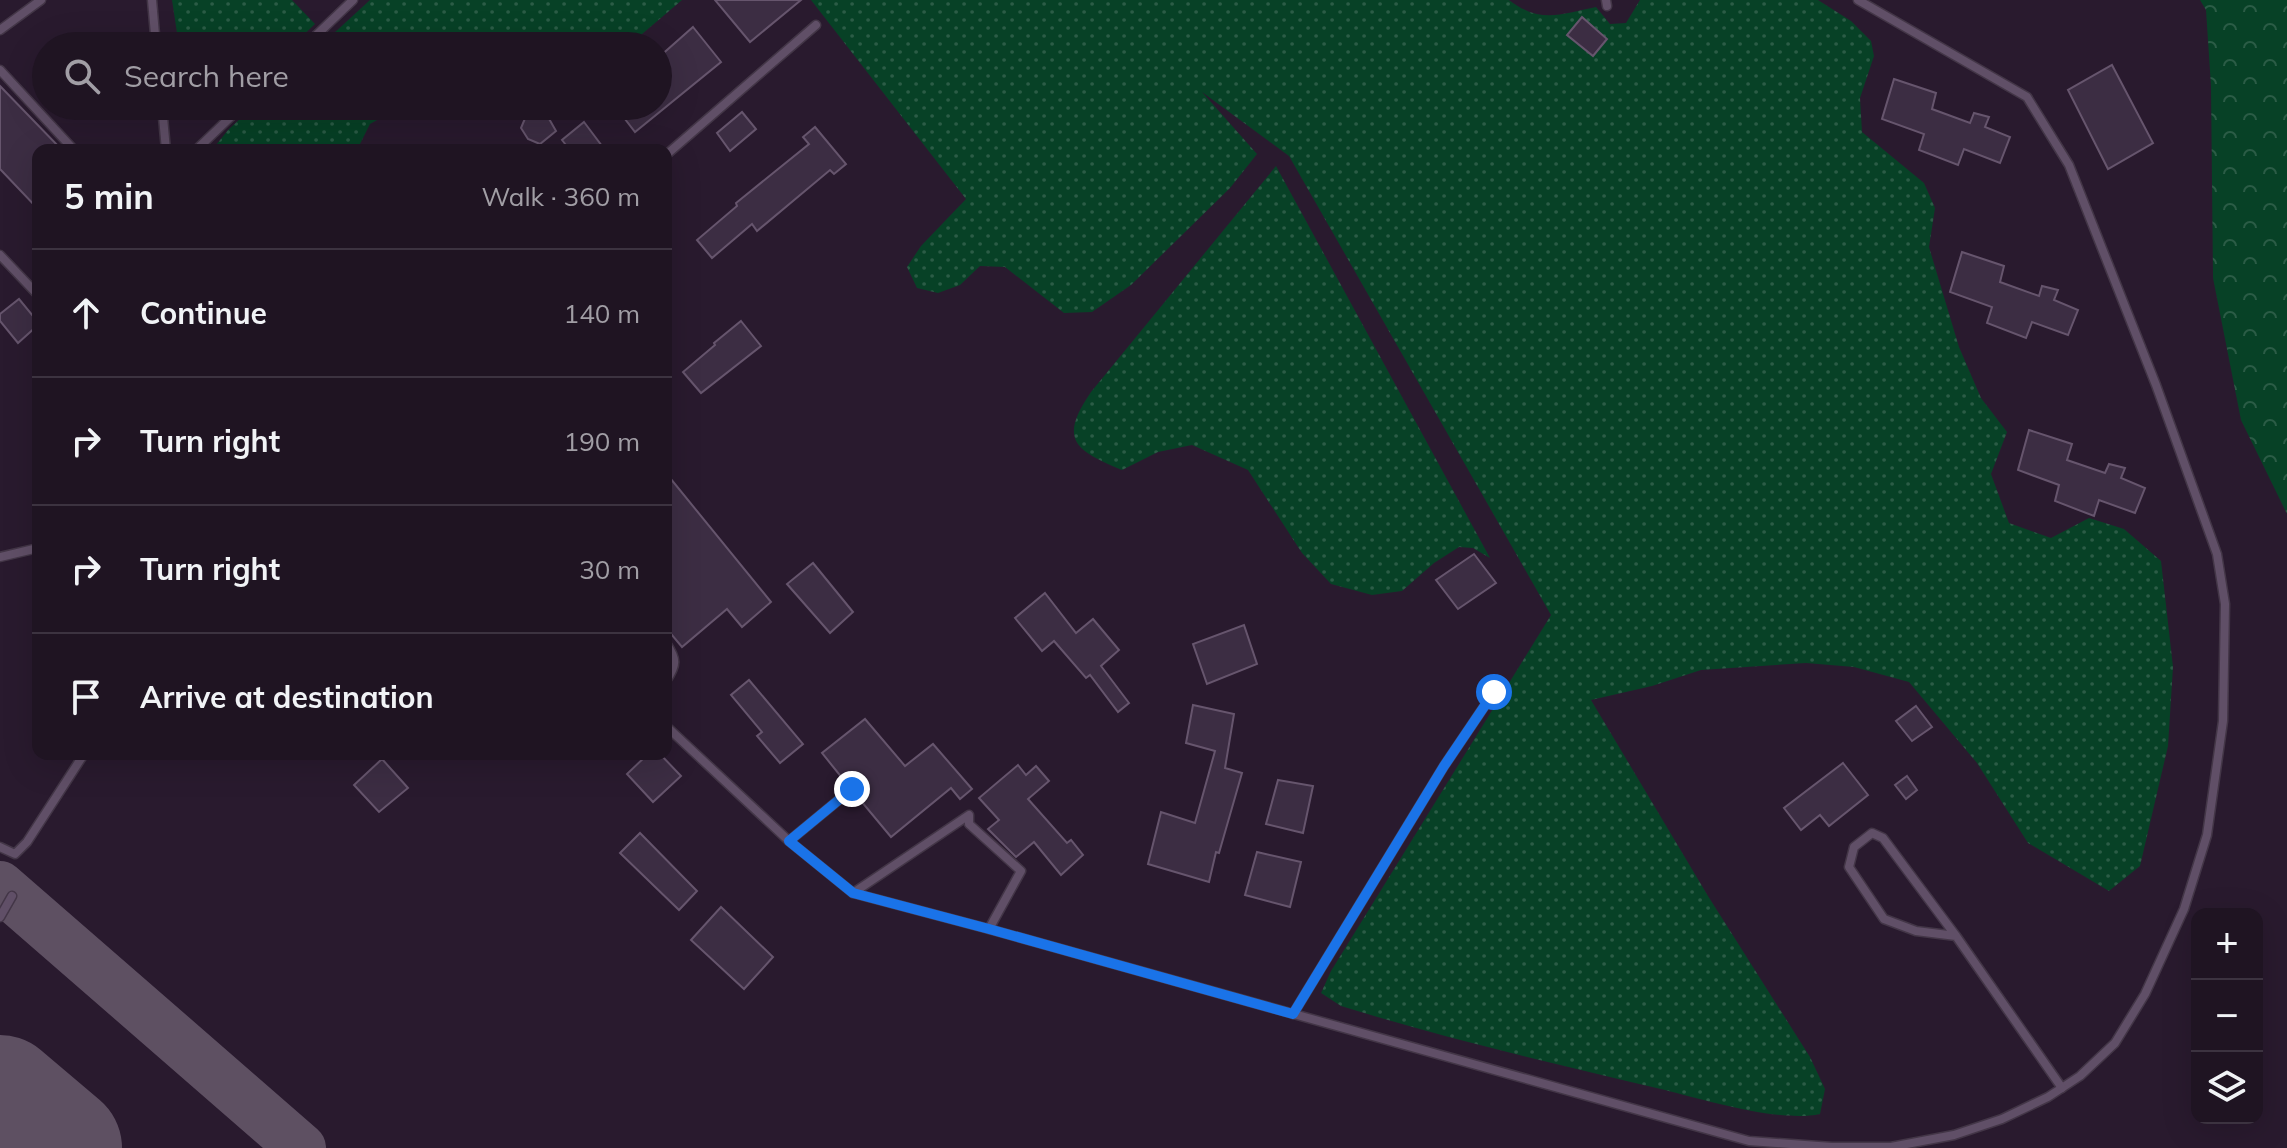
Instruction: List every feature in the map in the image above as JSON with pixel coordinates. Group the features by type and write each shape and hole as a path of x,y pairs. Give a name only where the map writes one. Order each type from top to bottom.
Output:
{"lane":[{"path":"0,30 41,0"},
{"path":"152,0 155,32"},
{"path":"320,32 353,0"},
{"path":"672,732 789,841 853,893 1752,1145 1903,1146 1954,1135 2002,1119 2062,1088 2080,1076 2115,1043 2145,994 2184,909 2207,835 2223,721 2225,604 2217,554 2167,414 2069,165 2027,97 1858,0"},
{"path":"1878,10 1881,0"},
{"path":"672,150 816,25"},
{"path":"0,70 32,105"},
{"path":"46,120 68,144"},
{"path":"163,120 165,144"},
{"path":"202,144 227,120"},
{"path":"0,255 32,289"},
{"path":"0,557 32,549"},
{"path":"672,651 676,667 672,673"},
{"path":"1293,1014 1444,766 1494,692"},
{"path":"0,847 15,854 27,842 80,760"},
{"path":"789,841 852,789"},
{"path":"853,893 969,815 969,824 1021,871 989,929"},
{"path":"1956,936 1916,931 1884,919 1849,867 1854,847 1872,833 1883,838 1956,936 2062,1088"},
{"path":"0,917 12,896"}],"green space":[{"path":"172,0 292,0 315,24 307,32 177,32"},
{"path":"370,0 682,0 644,32 335,32"},
{"path":"811,0 1509,0 1541,15 1596,7 1610,24 1626,23 1640,0 1818,0 1851,21 1871,41 1874,56 1860,98 1862,132 1924,183 1935,208 1929,247 1959,347 1981,398 2007,432 1991,474 2009,523 2051,538 2089,518 2124,529 2161,561 2173,667 2168,746 2140,866 2109,891 2028,843 1977,763 1909,682 1854,667 1806,663 1701,670 1652,686 1591,700 1708,896 1810,1057 1825,1089 1820,1114 1764,1113 1502,1051 1341,1006 1321,993 1331,971 1551,615 1289,156 1202,92 1257,154 1230,188 1131,285 1092,312 1064,313 1005,267 980,266 960,285 938,293 917,288 907,267 921,246 966,199"},
{"path":"2200,0 2287,0 2287,514 2241,420 2213,278 2211,86 2206,10"},
{"path":"239,120 377,120 370,124 360,144 217,144"},
{"path":"1276,166 1490,558 1473,548 1459,547 1434,563 1402,591 1372,595 1331,584 1302,553 1248,470 1192,445 1158,452 1122,470 1093,456 1076,442 1075,422 1091,392"}],"building":[{"path":"715,0 801,0 750,42"},
{"path":"1582,17 1607,39 1593,56 1567,35"},
{"path":"693,27 721,62 672,102 672,46"},
{"path":"2112,65 2153,143 2108,169 2068,90"},
{"path":"1894,79 1936,93 1932,109 1970,123 1974,113 1989,117 1985,127 2010,137 2000,163 1964,149 1958,165 1919,150 1924,134 1882,119"},
{"path":"0,86 56,144 32,144 32,203 0,169"},
{"path":"742,112 756,129 730,151 717,133"},
{"path":"524,120 550,120 556,131 540,144 528,139 521,128"},
{"path":"626,120 650,120 635,132"},
{"path":"584,122 600,144 565,144 562,140"},
{"path":"815,127 846,164 834,174 830,170 757,231 752,224 712,258 697,240 737,206 736,203 809,144 803,137"},
{"path":"1962,252 2004,266 2000,282 2039,296 2042,286 2058,290 2054,300 2078,310 2068,335 2032,322 2026,338 1987,323 1992,307 1950,292"},
{"path":"19,299 32,315 32,330 18,343 0,321 0,314"},
{"path":"741,321 761,346 701,393 683,372"},
{"path":"2029,430 2072,444 2067,460 2105,473 2109,464 2125,468 2121,478 2145,488 2135,513 2099,500 2094,516 2055,501 2059,485 2018,470"},
{"path":"672,480 771,602 742,627 727,609 682,647 672,635"},
{"path":"1474,554 1496,583 1458,609 1436,580"},
{"path":"813,563 853,612 830,633 787,584"},
{"path":"1045,593 1076,633 1093,619 1119,650 1101,666 1129,703 1118,712 1090,675 1086,678 1054,641 1042,651 1015,618"},
{"path":"1244,625 1257,664 1207,684 1193,644"},
{"path":"749,680 803,744 780,763 757,736 762,732 731,695"},
{"path":"1193,705 1234,714 1225,768 1242,773 1209,882 1148,864 1161,812 1195,823 1215,751 1186,743"},
{"path":"1916,706 1932,727 1912,741 1896,721"},
{"path":"865,719 905,766 933,744 972,789 960,799 951,788 891,837 856,795 858,785 854,782 847,784 822,753"},
{"path":"383,760 408,788 379,812 354,785"},
{"path":"642,760 666,760 681,776 653,802 627,774"},
{"path":"1843,763 1868,795 1829,826 1820,815 1801,830 1784,808"},
{"path":"1018,765 1026,775 1036,766 1049,781 1028,799 1067,843 1071,840 1083,855 1061,875 1034,842 1016,857 988,829 999,820 979,798"},
{"path":"1907,776 1917,790 1906,799 1895,785"},
{"path":"1278,780 1313,786 1303,833 1266,824"},
{"path":"640,833 697,891 679,910 620,853"},
{"path":"1257,852 1301,862 1290,907 1245,895"},
{"path":"721,907 773,957 744,989 691,940"}],"taxiway":[{"path":"0,886 301,1148"}],"runway":[{"path":"0,1098 59,1148"}],"route":[{"path":"852,789 789,841 853,893 1293,1014 1444,766 1494,692"}]}
